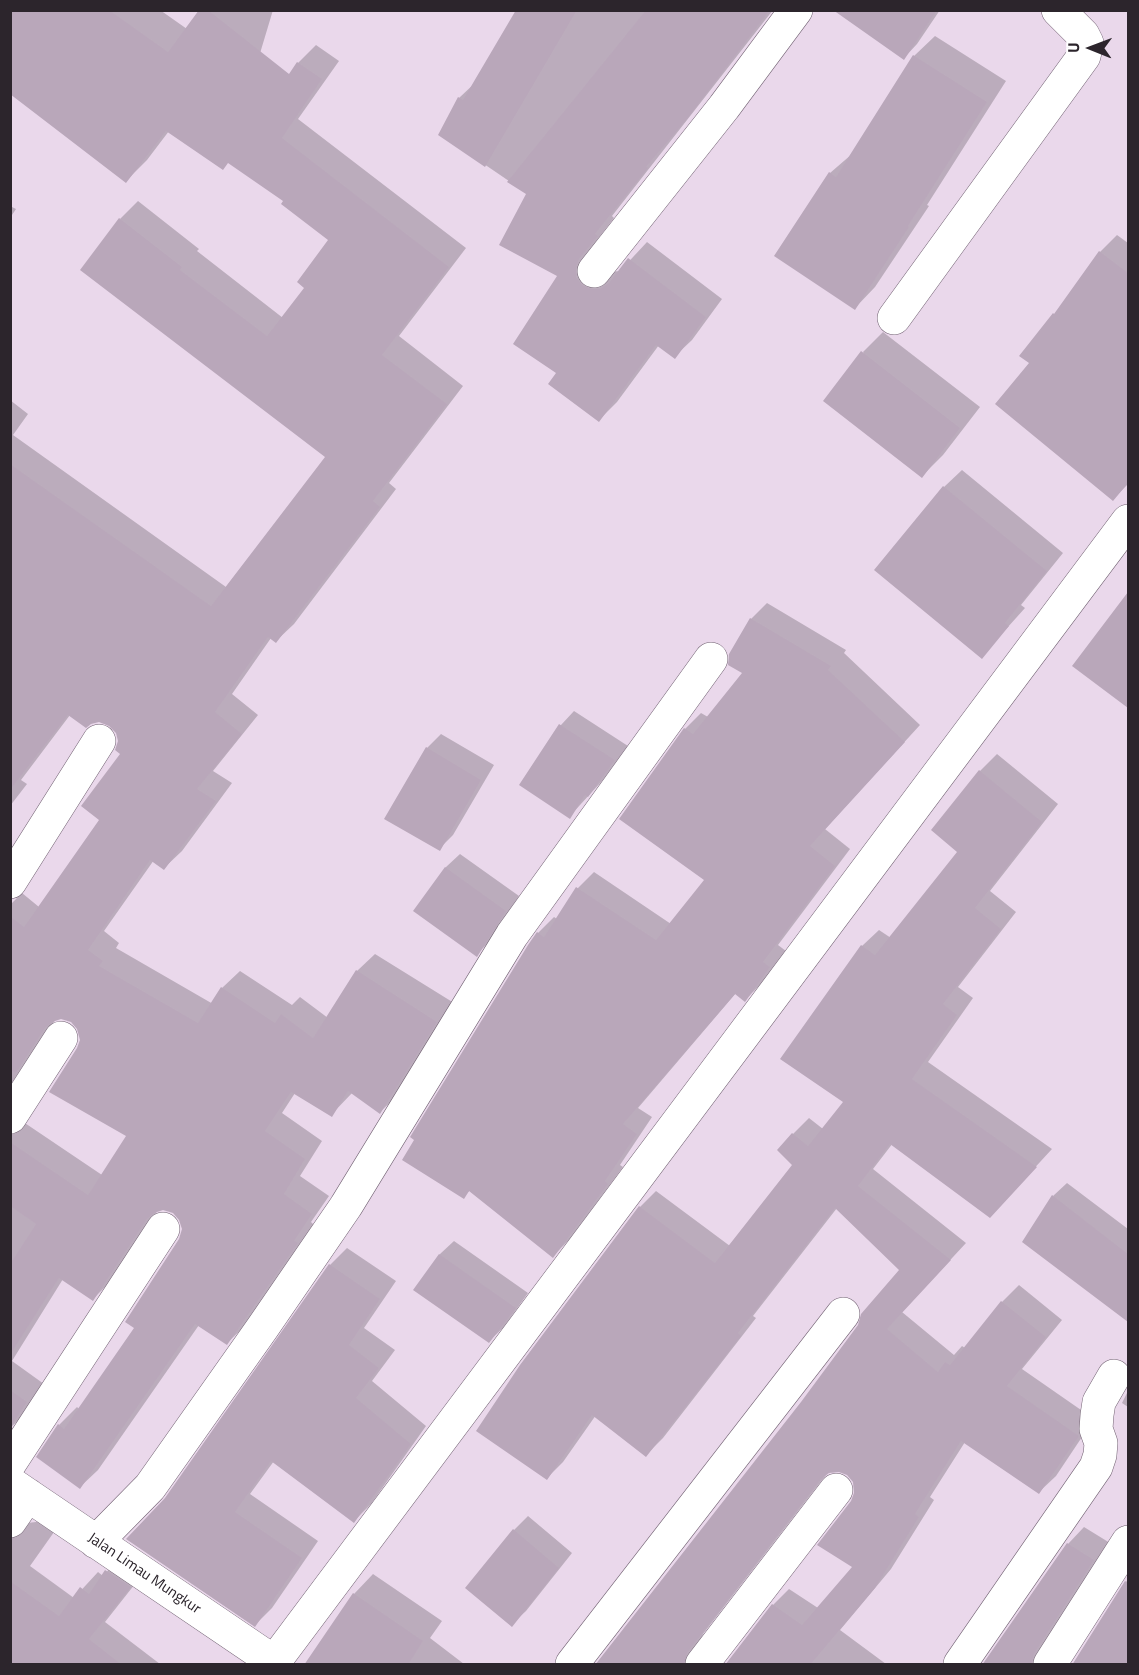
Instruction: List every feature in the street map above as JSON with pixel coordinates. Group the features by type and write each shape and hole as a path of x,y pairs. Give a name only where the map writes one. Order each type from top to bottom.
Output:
{"street":[{"path":"594,271 724,107 796,10"},
{"path":"894,318 1084,56 1087,43 1083,35 1058,10"},
{"path":"275,1664 1128,521"},
{"path":"96,1542 150,1487 263,1327 346,1206 513,935 711,659"},
{"path":"10,882 99,741"},
{"path":"10,1117 61,1038"},
{"path":"10,1463 163,1229"},
{"path":"572,1665 843,1314"},
{"path":"960,1665 1096,1467 1101,1455 1096,1415 1100,1402 1114,1376"},
{"path":"702,1665 836,1490"},
{"name":"Jalan Limau Mungkur","path":"16,1500 96,1542 275,1664"},
{"path":"1050,1665 1128,1542"}],"building":[{"path":"10,10 109,10 168,52 199,10 208,10 289,74 297,62 322,79 282,138 449,267 382,355 447,404 373,501 380,507 276,643 268,637 215,712 242,734 197,789 216,801 164,870 150,860 88,950 103,961 99,966 198,1023 221,987 275,1023 281,1014 313,1038 356,970 437,1022 380,1114 348,1091 332,1117 291,1092 265,1131 305,1159 284,1194 312,1214 294,1241 298,1243 227,1345 195,1324 80,1489 36,1457 58,1424 64,1429 134,1328 125,1322 179,1239 182,1229 173,1213 163,1210 154,1213 147,1219 93,1301 59,1278 10,1355 10,1264 36,1224 10,1206 10,1142 88,1195 126,1136 49,1092 80,1040 77,1029 71,1022 61,1019 52,1022 45,1028 16,1073 10,1070 10,916 24,927 99,820 81,806 120,754 115,750 118,741 116,733 109,726 99,722 86,728 68,715 10,790 10,464 211,606 325,457 80,270 119,218 182,267 180,270 267,336 304,288 297,282 328,240 281,204 283,201 228,163 223,170 166,131 126,183 10,94"},
{"path":"516,10 577,10 485,167 438,135 458,97 463,100"},
{"path":"646,10 770,10 687,119 646,167 648,168 595,234 598,236 579,259 576,277 582,285 591,289 600,289 609,283 628,258 706,317 675,359 656,345 599,422 548,384 556,373 513,344 557,276 499,245 526,194 507,182"},
{"path":"833,10 937,10 904,60"},
{"path":"913,55 987,102 855,310 774,256 829,172 836,177"},
{"path":"1099,251 1128,273 1128,483 1113,501 995,404 1029,363 1019,356 1054,314"},
{"path":"861,351 960,428 922,478 823,401"},
{"path":"943,486 1047,571 1005,623 1009,626 982,659 874,570"},
{"path":"1128,592 1128,708 1072,666"},
{"path":"750,618 831,666 828,670 905,742 810,846 835,866 763,962 770,967 745,1002 735,994 623,1124 637,1134 605,1181 608,1184 553,1258 469,1191 464,1199 402,1160 414,1140 410,1137 528,945 537,932 544,937 576,887 656,940 704,880 619,819 684,728 693,734 742,673 728,665 729,654"},
{"path":"559,724 615,760 588,797 585,795 570,819 519,785"},
{"path":"426,747 481,780 440,851 384,819"},
{"path":"979,770 1042,822 975,908 1001,929 943,1004 957,1015 912,1079 1037,1167 990,1218 890,1144 858,1186 951,1260 887,1329 938,1372 945,1362 950,1365 1001,1301 1046,1337 1007,1386 1079,1436 1039,1494 961,1441 915,1514 919,1517 875,1588 810,1665 725,1665 772,1604 802,1625 852,1567 817,1545 851,1501 854,1493 853,1482 847,1475 839,1472 829,1473 821,1479 687,1653 684,1665 595,1665 801,1402 858,1325 861,1314 899,1270 835,1208 738,1333 741,1336 646,1457 592,1415 547,1480 476,1431 520,1365 639,1206 715,1263 792,1165 777,1150 792,1133 808,1146 843,1102 780,1059 861,945 875,955 957,852 931,830"},
{"path":"445,867 506,911 477,957 413,911"},
{"path":"1052,1195 1128,1254 1128,1322 1022,1242"},
{"path":"439,1254 516,1308 489,1343 413,1290"},
{"path":"329,1264 380,1299 349,1345 379,1368 356,1398 411,1444 354,1523 271,1461 235,1512 302,1558 255,1627 126,1539 165,1498"},
{"path":"10,1390 27,1402 10,1428"},
{"path":"513,1529 559,1568 512,1627 465,1588"},
{"path":"1067,1543 1094,1560 1034,1654 1031,1665 982,1665"},
{"path":"105,1570 131,1587 89,1639 122,1665 10,1665 10,1581 59,1616 80,1587 89,1594"},
{"path":"1125,1581 1128,1583 1128,1665 1072,1665"},
{"path":"353,1593 423,1641 408,1665 304,1665"}]}
